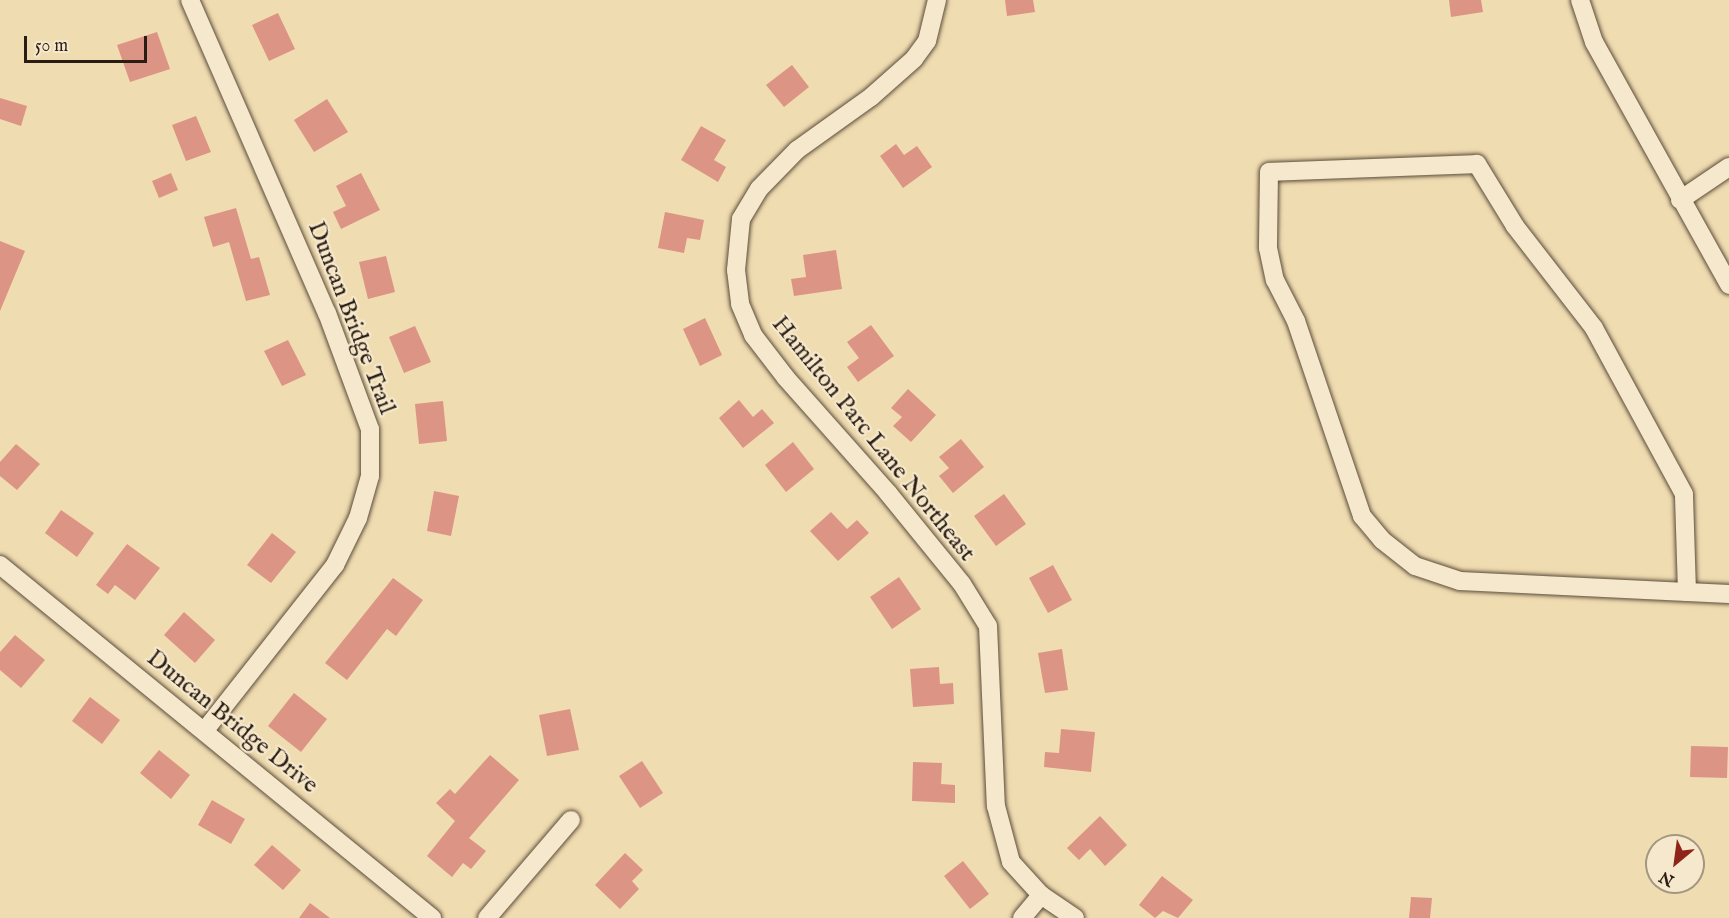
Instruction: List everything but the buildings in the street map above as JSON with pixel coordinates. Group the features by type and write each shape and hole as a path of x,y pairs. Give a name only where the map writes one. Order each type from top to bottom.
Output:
{"street":[{"name":"Duncan Bridge Trail","path":"190,0 327,313 370,429 370,476 358,518 335,565 205,730"},
{"name":"Hamilton Parc Lane Northeast","path":"938,0 927,41 914,59 871,97 797,150 759,189 741,219 736,270 740,304 753,335 947,566 988,626 996,806 1011,862 1041,895 1075,918"},
{"path":"1580,0 1594,42 1729,285"},
{"path":"1687,592 1684,494 1594,328 1515,226 1478,164 1269,172 1268,248 1275,280 1296,321 1362,516 1382,540 1414,566 1460,581 1687,592 1729,594"},
{"path":"1680,200 1729,167"},
{"name":"Duncan Bridge Drive","path":"0,565 205,730 432,918"},
{"path":"487,918 570,820"},
{"path":"1022,918 1041,895"}]}
